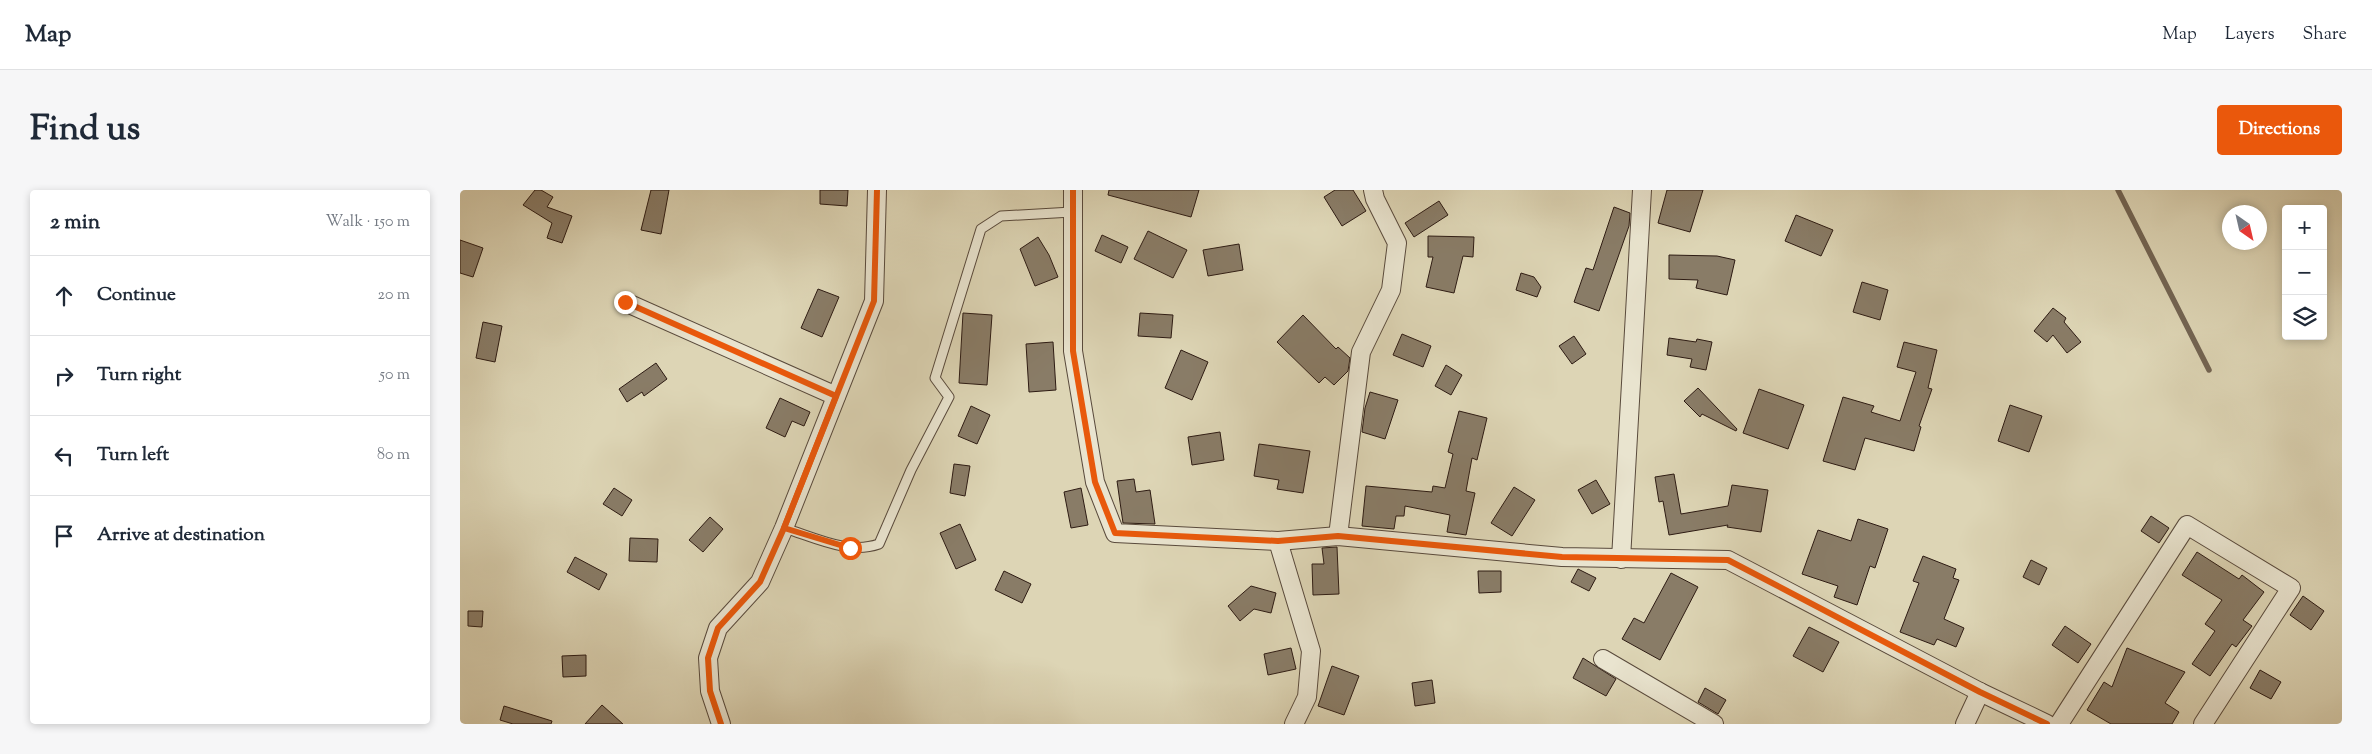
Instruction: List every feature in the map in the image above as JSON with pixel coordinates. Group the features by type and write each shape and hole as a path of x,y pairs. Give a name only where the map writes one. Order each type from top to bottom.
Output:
{"street":[{"path":"721,724 710,691 708,658 718,628 760,582 784,528 874,301 877,190"},
{"path":"1072,190 1073,350 1095,482 1115,533 1278,542 1338,536 1562,557 1728,560 1980,692 2048,724"},
{"path":"1338,536 1361,352 1391,290 1397,243 1375,199 1373,190"},
{"path":"1621,559 1642,190"},
{"path":"625,302 836,396"},
{"path":"2059,724 2186,526 2291,588 2203,724"},
{"path":"1278,542 1312,651 1306,697 1294,724"},
{"path":"1602,660 1714,724"},
{"path":"1965,724 1980,692"}],"lane":[{"path":"784,528 850,548 865,549 879,544 911,470 949,397 935,378 981,230 1001,216 1072,212"}],"building":[{"path":"535,190 541,190 553,197 547,207 572,216 562,243 547,238 552,223 523,205"},
{"path":"651,190 669,190 661,234 641,230"},
{"path":"820,190 848,190 847,206 820,204"},
{"path":"1109,190 1199,190 1191,217 1108,195"},
{"path":"1335,190 1353,190 1366,211 1342,226 1324,197"},
{"path":"1667,190 1703,190 1690,232 1658,223"},
{"path":"1439,201 1448,215 1414,237 1405,223"},
{"path":"1614,207 1630,213 1629,226 1599,311 1574,302 1586,268 1593,270"},
{"path":"1796,215 1833,230 1821,256 1785,241"},
{"path":"1148,231 1187,250 1173,278 1134,259"},
{"path":"1102,235 1128,247 1121,263 1095,251"},
{"path":"1428,236 1474,237 1473,257 1463,256 1454,293 1426,287 1433,257 1428,257"},
{"path":"1038,237 1049,255 1058,277 1035,286 1020,249"},
{"path":"460,240 483,248 473,277 460,273"},
{"path":"1239,244 1243,270 1208,276 1203,250"},
{"path":"1669,255 1717,256 1735,260 1727,295 1696,288 1698,280 1669,279"},
{"path":"1521,273 1534,277 1541,287 1537,297 1516,290"},
{"path":"1862,282 1888,290 1880,320 1853,312"},
{"path":"818,289 839,297 822,337 801,328"},
{"path":"2053,308 2066,318 2064,322 2081,342 2067,353 2053,335 2047,342 2034,331"},
{"path":"963,313 992,315 987,385 959,383"},
{"path":"1140,313 1173,315 1171,338 1138,336"},
{"path":"1303,315 1336,349 1338,347 1350,358 1348,371 1334,385 1325,377 1319,383 1277,342"},
{"path":"483,322 502,326 495,362 476,358"},
{"path":"1402,334 1431,346 1423,367 1393,355"},
{"path":"1574,336 1586,354 1572,364 1559,346"},
{"path":"1669,338 1696,342 1697,339 1712,342 1706,370 1690,367 1692,359 1667,355"},
{"path":"1053,342 1056,390 1029,392 1026,344"},
{"path":"1904,342 1937,350 1928,388 1932,389 1919,426 1921,427 1914,451 1865,438 1855,470 1823,461 1843,397 1874,406 1871,412 1900,421 1916,372 1897,367"},
{"path":"1181,350 1208,362 1192,400 1165,388"},
{"path":"656,363 667,379 644,396 642,392 627,402 619,389"},
{"path":"1446,365 1462,375 1451,395 1435,386"},
{"path":"1698,388 1737,429 1736,431 1702,414 1700,417 1684,401"},
{"path":"1759,389 1804,405 1788,449 1743,433"},
{"path":"1370,392 1398,400 1385,439 1362,432 1365,408"},
{"path":"780,398 810,412 804,426 792,421 785,437 766,428"},
{"path":"2010,405 2042,416 2029,452 1998,441"},
{"path":"971,406 990,415 977,444 958,436"},
{"path":"1459,411 1487,418 1477,460 1472,458 1466,491 1475,493 1466,535 1447,532 1450,515 1405,506 1404,516 1396,516 1394,529 1362,526 1366,486 1432,492 1433,486 1445,488 1453,454 1448,452"},
{"path":"1220,432 1224,460 1192,465 1188,437"},
{"path":"1259,444 1310,451 1303,493 1277,489 1279,480 1254,476"},
{"path":"954,464 970,466 965,496 950,493"},
{"path":"1674,474 1681,514 1728,506 1732,485 1768,490 1761,532 1727,527 1728,525 1669,535 1663,501 1659,502 1655,477"},
{"path":"1134,479 1136,492 1150,490 1155,524 1123,523 1117,481"},
{"path":"1596,480 1610,504 1592,514 1578,490"},
{"path":"1514,487 1535,500 1512,536 1491,523"},
{"path":"614,488 632,500 622,516 603,504"},
{"path":"1081,488 1088,525 1071,528 1064,492"},
{"path":"2151,516 2169,528 2159,543 2141,531"},
{"path":"710,517 723,529 703,552 689,540"},
{"path":"1858,519 1888,529 1875,568 1870,566 1857,605 1834,597 1838,586 1802,574 1818,530 1851,541"},
{"path":"960,524 976,560 956,569 940,533"},
{"path":"630,538 658,539 657,562 629,561"},
{"path":"1337,547 1339,594 1313,595 1312,564 1324,564 1322,548"},
{"path":"2197,552 2239,579 2242,575 2264,592 2243,620 2252,626 2236,647 2232,644 2210,676 2192,664 2215,631 2205,624 2222,600 2182,575"},
{"path":"1923,556 1956,569 1953,578 1959,580 1944,619 1964,628 1956,647 1937,639 1934,645 1900,632 1919,583 1913,581"},
{"path":"575,557 607,574 599,590 567,572"},
{"path":"2031,560 2047,568 2039,585 2023,577"},
{"path":"1578,569 1596,578 1589,591 1571,582"},
{"path":"1004,571 1031,584 1022,603 995,590"},
{"path":"1478,571 1501,571 1501,592 1479,593"},
{"path":"1671,573 1698,587 1660,660 1622,639 1634,618 1644,623"},
{"path":"1251,586 1276,593 1271,613 1254,609 1240,621 1228,606"},
{"path":"2303,596 2324,611 2311,630 2290,615"},
{"path":"468,611 483,611 482,627 468,626"},
{"path":"2065,626 2091,644 2078,663 2052,645"},
{"path":"1809,627 1839,642 1823,672 1793,656"},
{"path":"1291,648 1296,669 1268,675 1264,654"},
{"path":"2127,648 2185,672 2165,703 2179,712 2172,724 2111,724 2087,710 2104,682 2112,687"},
{"path":"586,655 586,676 563,677 562,656"},
{"path":"1583,658 1616,679 1606,696 1573,678"},
{"path":"1332,666 1359,676 1344,715 1318,706"},
{"path":"2260,670 2281,682 2271,699 2250,688"},
{"path":"1432,680 1435,703 1415,706 1412,683"},
{"path":"1705,688 1726,700 1718,714 1698,702"},
{"path":"602,705 623,724 585,724"},
{"path":"504,706 552,721 551,724 513,724 500,720"}],"waterway":[{"path":"2118,190 2209,370"}],"cycle path":[{"path":"721,724 710,691 708,658 718,628 760,582 784,528 874,301 877,190"},
{"path":"1073,190 1073,351 1095,482 1115,533 1278,541 1338,536 1562,557 1728,560 1980,692 2047,724"}],"route":[{"path":"625,302 836,396 784,528 850,548"}]}
